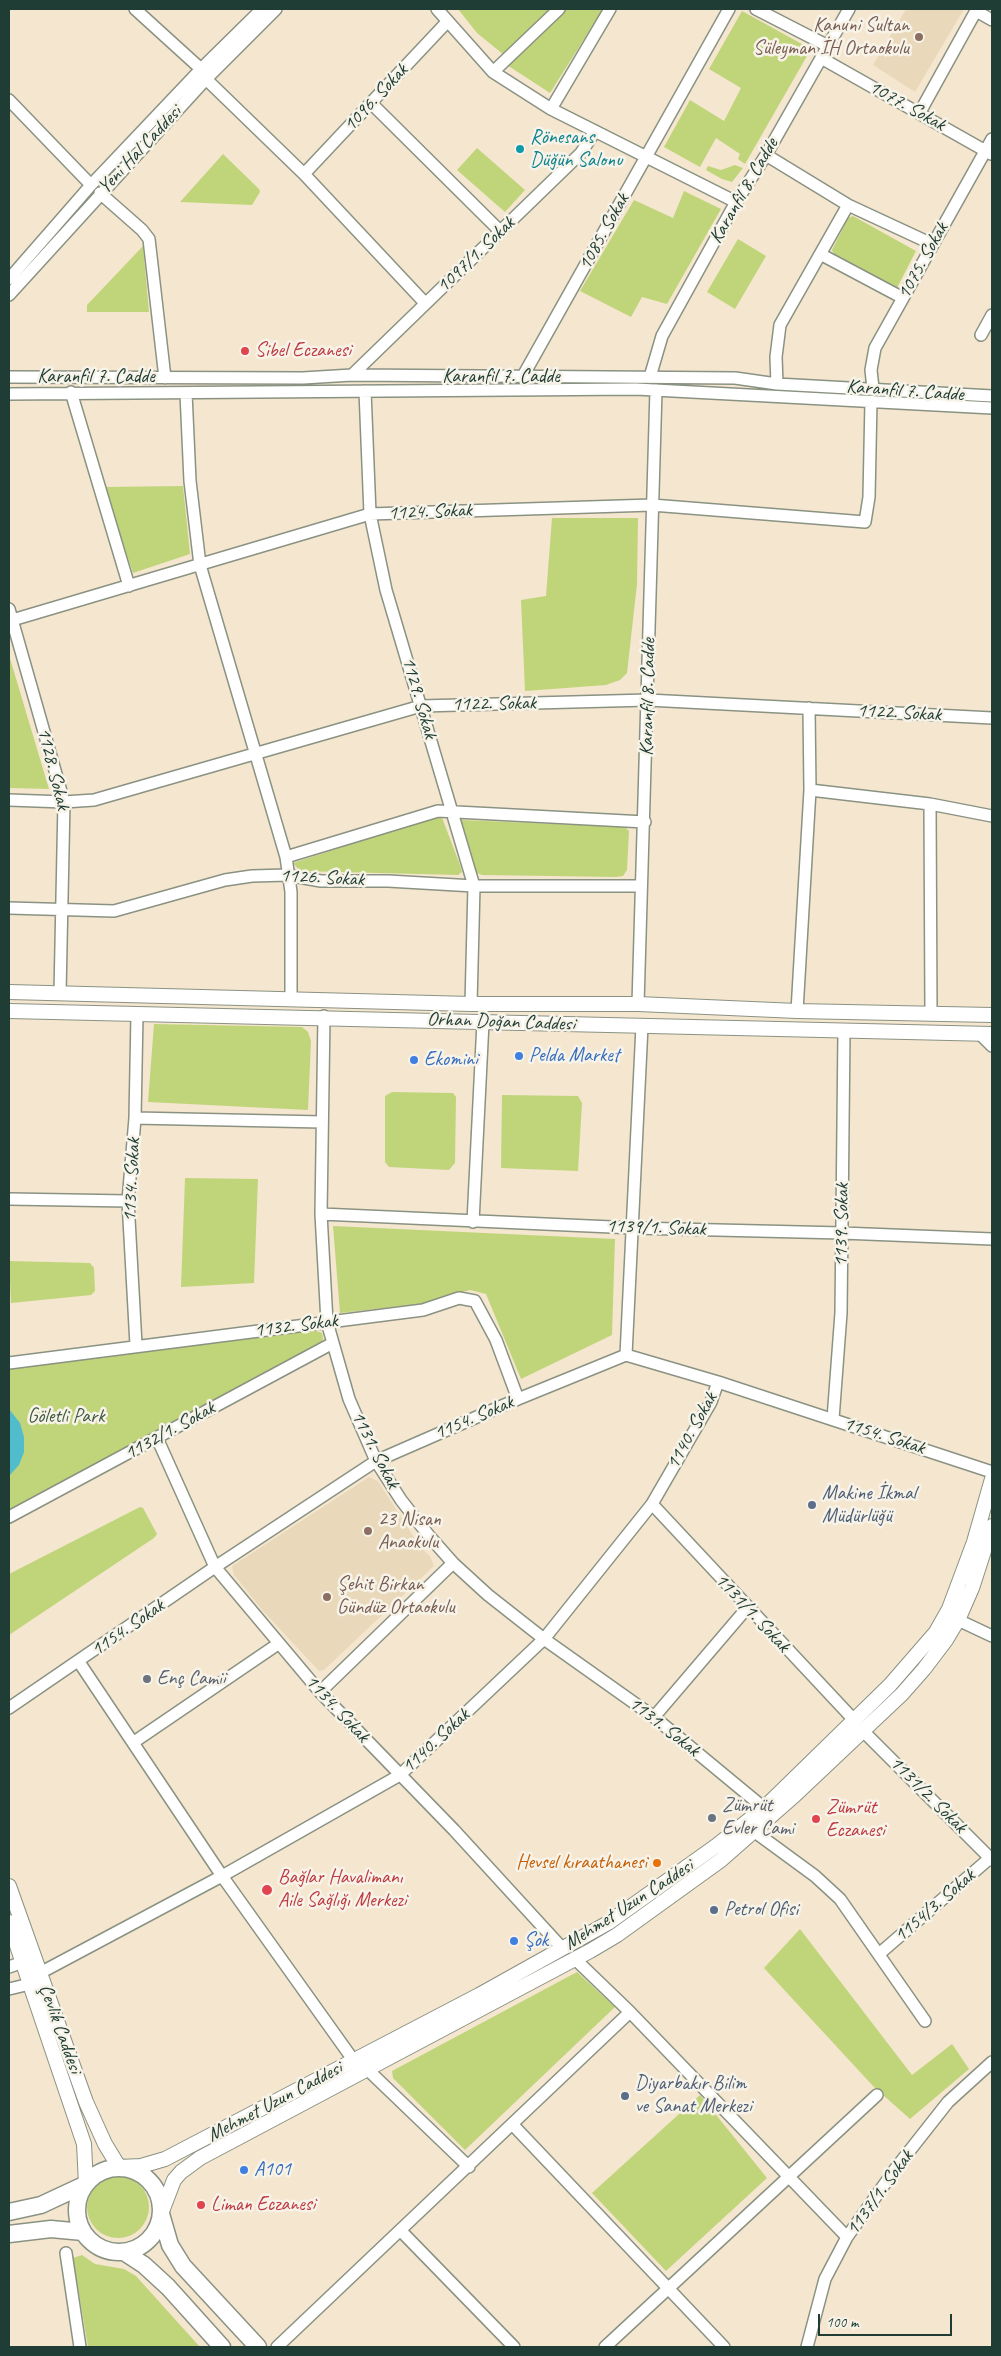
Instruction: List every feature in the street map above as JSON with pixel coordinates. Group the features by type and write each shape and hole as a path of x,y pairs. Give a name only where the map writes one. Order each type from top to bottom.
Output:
{"highway":[{"path":"9,2212 41,2205 86,2184 100,2172 119,2167 133,2170 145,2176 155,2187 160,2200 161,2214 170,2245 183,2266 258,2347"},
{"path":"86,2184 79,2195 78,2220 83,2232 100,2248 124,2252 135,2249 149,2239 158,2225 161,2214"},
{"path":"9,2234 51,2229 83,2232"},
{"path":"124,2252 144,2265 168,2287 222,2347"}],"main road":[{"path":"9,992 471,1004 638,1004 797,1011 992,1015"},
{"name":"Orhan Doğan Caddesi","path":"9,1010 138,1015 324,1016 483,1022 986,1034"},
{"name":"Mehmet Uzun Caddesi","path":"119,2167 141,2166 165,2159 354,2061 563,1949 634,1906 764,1808 858,1725 907,1668 940,1624 949,1609 974,1542 992,1479"},
{"path":"161,2214 174,2180 181,2172 200,2158 238,2136 368,2070 617,1935 721,1860 755,1832 858,1725 902,1694 924,1669 958,1620 972,1588 992,1526"},
{"name":"Çevlik Caddesi","path":"9,1886 86,2102 105,2144 119,2167"},
{"name":"Çevlik Caddesi","path":"9,1922 84,2144 86,2184"}],"street":[{"path":"135,9 204,74 304,174 426,303"},
{"path":"204,74 262,9"},
{"name":"Yeni Hal Caddesi","path":"9,295 95,189 204,74 276,9"},
{"path":"437,9 493,72 551,109 736,202"},
{"path":"493,72 559,9"},
{"path":"551,109 610,9"},
{"name":"1085. Sokak","path":"523,376 729,9"},
{"path":"756,9 828,46"},
{"name":"Karanfil 8. Cadde","path":"650,377 662,336 736,202 766,154 849,9"},
{"path":"920,112 977,10 992,20"},
{"name":"1096. Sokak","path":"304,174 447,22"},
{"name":"1077. Sokak","path":"821,58 920,112 989,153"},
{"path":"9,100 95,189 142,230 149,240 165,378"},
{"path":"371,103 500,231"},
{"name":"1097/1. Sokak","path":"352,375 581,154 595,131"},
{"name":"1075. Sokak","path":"873,388 871,370 875,348 932,244 989,153 992,139"},
{"path":"766,154 848,205 932,244"},
{"path":"9,279 95,189"},
{"path":"777,384 776,357 780,325 822,255 848,205"},
{"path":"822,255 903,298"},
{"path":"981,334 992,315"},
{"name":"Karanfil 7. Cadde","path":"9,378 303,378 352,375 735,378 777,384 992,396"},
{"name":"Karanfil 8. Cadde","path":"638,1004 640,886 645,822 656,390"},
{"name":"Karanfil 7. Cadde","path":"9,394 71,392 656,390 992,408"},
{"name":"1129. Sokak","path":"365,391 370,514 386,590 474,886 471,1004"},
{"path":"71,392 129,586"},
{"path":"186,393 190,481 200,565 286,857 287,875 291,892 291,999"},
{"name":"1124. Sokak","path":"10,617 129,586 370,514 652,504 865,522 869,497 871,401"},
{"name":"1128. Sokak","path":"10,617 64,802 60,993"},
{"name":"1122. Sokak","path":"9,800 64,802 94,800 421,706 648,700 992,718"},
{"path":"797,1011 810,790 810,708"},
{"path":"810,790 930,804 992,816"},
{"path":"930,804 931,1014"},
{"path":"286,857 403,820 438,811 645,822"},
{"name":"1126. Sokak","path":"9,908 114,911 225,880 252,876 287,875 322,881 388,881 474,886 640,886"},
{"name":"1134. Sokak","path":"136,1346 128,1201 135,1118 138,1015"},
{"name":"1131. Sokak","path":"324,1016 321,1214 327,1322 331,1344 349,1399 376,1462 401,1500 453,1563 544,1640 654,1717 764,1808"},
{"path":"473,1222 483,1022"},
{"path":"626,1355 634,1228 642,1026"},
{"name":"1139. Sokak","path":"833,1420 841,1313 844,1031"},
{"path":"986,1034 992,1046"},
{"path":"135,1118 322,1122"},
{"path":"9,1199 128,1201"},
{"name":"1139/1. Sokak","path":"321,1214 634,1228 992,1239"},
{"name":"1132. Sokak","path":"9,1363 422,1310 459,1298 471,1298 475,1301 496,1340 518,1399"},
{"name":"1132/1. Sokak","path":"9,1517 331,1344"},
{"name":"1154. Sokak","path":"9,1708 215,1568 376,1462 518,1399 626,1355 718,1382 992,1472"},
{"name":"1140. Sokak","path":"40,1973 222,1876 400,1775 544,1640 652,1504 669,1471 711,1402 718,1382"},
{"name":"1134. Sokak","path":"157,1438 215,1568 320,1692 563,1949"},
{"name":"1131/1. Sokak","path":"652,1504 858,1725"},
{"path":"320,1692 453,1563"},
{"path":"654,1717 748,1608"},
{"path":"958,1620 992,1636"},
{"path":"134,1742 278,1644"},
{"path":"79,1662 222,1876 354,2061"},
{"name":"1131/2. Sokak","path":"858,1725 991,1859"},
{"path":"755,1832 815,1876 840,1898 925,2021"},
{"name":"1154/3. Sokak","path":"879,1954 991,1859"},
{"path":"575,1959 630,2012 788,2178 847,2237"},
{"path":"9,1966 23,1962"},
{"path":"9,1989 30,1984"},
{"path":"276,2347 469,2167 630,2012"},
{"name":"1137/1. Sokak","path":"807,2347 825,2279 847,2237 896,2168 948,2102 992,2062"},
{"path":"368,2070 469,2167"},
{"path":"606,2347 878,2095"},
{"path":"513,2125 670,2288 724,2347"},
{"path":"401,2231 514,2347"},
{"path":"66,2253 80,2347"}],"shaded area":[{"name":"Kanuni Sultan Süleyman İH Ortaokulu","path":"906,9 964,9 915,92 873,65"},
{"name":"Şehit Birkan Gündüz Ortaokulu","path":"369,1477 378,1481 421,1548 430,1556 434,1566 324,1670 319,1671 263,1611 234,1575 232,1566"}],"green space":[{"path":"458,9 552,9 504,55 477,33"},
{"path":"566,9 603,9 550,93 507,65"},
{"path":"742,11 811,49 745,164 738,159 740,154 716,138 700,167 664,147 690,100 724,121 741,88 709,69"},
{"path":"477,148 525,190 505,212 457,170"},
{"path":"223,154 259,189 260,192 252,205 180,202"},
{"path":"735,165 743,168 732,182 706,170 708,166 721,170"},
{"path":"684,191 721,209 667,304 642,297 631,317 580,291 634,200 673,218"},
{"path":"853,216 916,251 897,288 835,257 832,250 848,218"},
{"path":"738,239 766,256 735,309 707,292"},
{"path":"143,246 149,312 87,312 87,305"},
{"path":"183,486 190,554 133,573 104,487"},
{"path":"552,518 638,518 637,584 627,673 620,680 606,685 525,691 521,600 546,596"},
{"path":"9,655 49,789 9,788"},
{"path":"441,815 462,872 458,875 300,871 293,863"},
{"path":"462,820 625,827 629,831 627,870 623,876 616,877 482,875 477,873 473,864 460,825"},
{"path":"154,1024 302,1027 308,1032 311,1041 308,1110 148,1102"},
{"path":"392,1092 453,1093 456,1097 455,1163 449,1170 389,1167 385,1162 385,1096"},
{"path":"502,1095 578,1096 582,1103 578,1171 501,1168"},
{"path":"185,1178 258,1179 254,1283 181,1287"},
{"path":"333,1226 615,1239 612,1335 521,1379 486,1294 470,1290 420,1304 340,1313"},
{"path":"9,1261 90,1263 94,1268 95,1291 91,1295 11,1303"},
{"name":"Göletli Park","path":"314,1330 322,1333 323,1338 322,1344 315,1349 9,1510 9,1368"},
{"path":"140,1507 143,1508 157,1534 154,1538 9,1635 9,1574"},
{"path":"800,1929 912,2075 952,2044 969,2069 910,2119 873,2086 764,1968"},
{"path":"577,1972 615,2007 465,2150 393,2078 392,2071"},
{"path":"700,2095 767,2178 666,2271 592,2193"},
{"path":"112,2176 124,2176 140,2185 147,2195 149,2207 147,2219 140,2229 124,2238 112,2238 101,2233 92,2224 87,2213 87,2201 92,2190 101,2181"},
{"path":"82,2255 95,2264 124,2269 136,2276 200,2347 88,2347 73,2258"}],"water":[{"path":"9,1409 20,1423 24,1437 24,1452 19,1465 9,1476"}],"place":[{"name":"Kanuni Sultan Süleyman İH Ortaokulu","path":"919,37"},
{"name":"Rönesans Düğün Salonu","path":"520,149"},
{"name":"Sibel Eczanesi","path":"245,351"},
{"name":"Pelda Market","path":"519,1056"},
{"name":"Ekomini","path":"414,1060"},
{"name":"Makine İkmal Müdürlüğü","path":"812,1505"},
{"name":"23 Nisan Anaokulu","path":"368,1531"},
{"name":"Şehit Birkan Gündüz Ortaokulu","path":"327,1597"},
{"name":"Enç Camii","path":"147,1679"},
{"name":"Zümrüt Evler Cami","path":"712,1818"},
{"name":"Zümrüt Eczanesi","path":"816,1819"},
{"name":"Hevsel kıraathanesi","path":"657,1863"},
{"name":"Bağlar Havalimanı Aile Sağlığı Merkezi","path":"267,1890"},
{"name":"Petrol Ofisi","path":"714,1910"},
{"name":"Şok","path":"514,1941"},
{"name":"Diyarbakır Bilim ve Sanat Merkezi","path":"625,2096"},
{"name":"A101","path":"244,2170"},
{"name":"Liman Eczanesi","path":"201,2205"}]}
